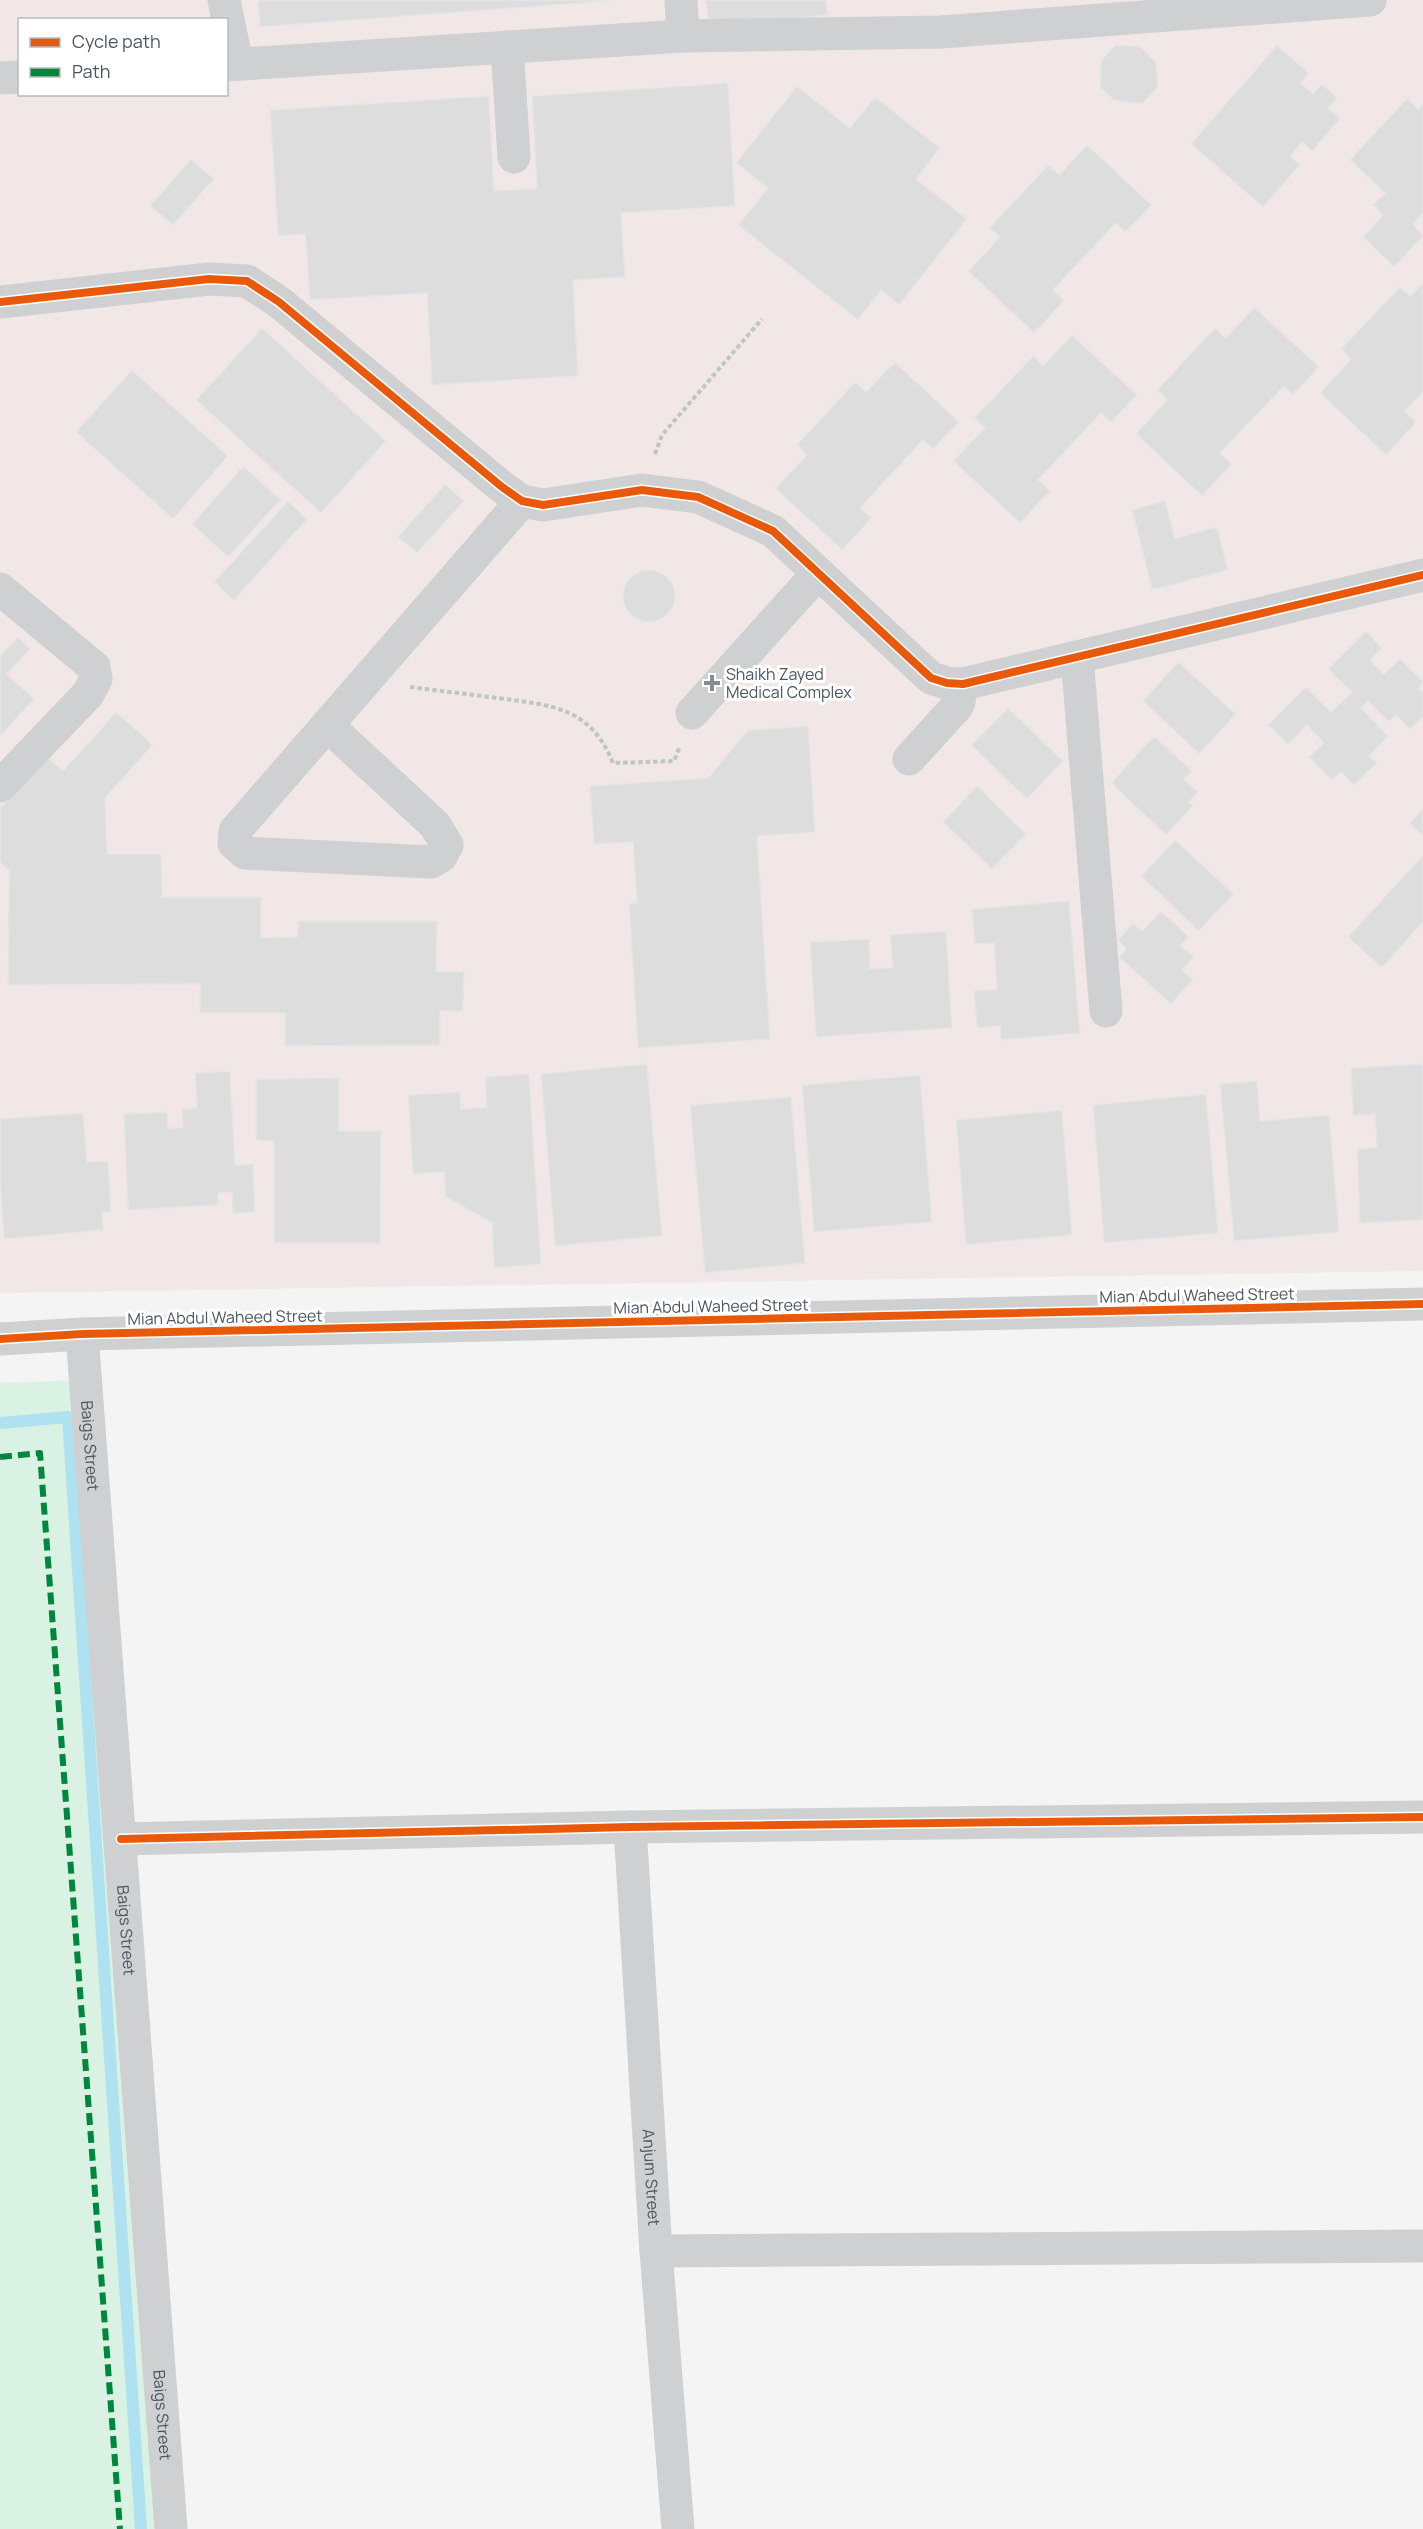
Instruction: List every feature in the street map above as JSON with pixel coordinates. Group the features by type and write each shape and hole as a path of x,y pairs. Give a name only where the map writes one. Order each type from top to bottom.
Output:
{"street":[{"path":"224,0 226,18"},
{"path":"681,0 683,36"},
{"path":"228,32 232,64 683,36 941,32 1184,6 1370,0"},
{"path":"507,47 514,158"},
{"path":"0,78 18,77"},
{"path":"0,302 209,279 247,281 279,302 502,487 522,501 543,505 642,490 698,497 773,531 931,678 946,683 963,684 1423,575"},
{"path":"327,725 435,825 447,845 441,856 431,862 245,853 234,843 235,831 327,725 377,668 522,501"},
{"path":"692,713 818,573"},
{"path":"0,589 94,667 96,679 88,694 0,786"},
{"path":"1077,657 1106,1011"},
{"path":"909,759 958,705 963,684"},
{"name":"Mian Abdul Waheed Street","path":"0,1339 82,1334 1423,1304"},
{"name":"Baigs Street","path":"82,1334 171,2529"},
{"path":"121,1839 630,1827 1423,1817"},
{"name":"Anjum Street","path":"630,1827 656,2251 678,2529"},
{"path":"656,2251 1423,2246"}],"path":[{"path":"642,490 662,435 762,319"},
{"path":"377,668 395,685 552,705 570,712 584,721 600,738 613,763 674,760 692,713"}],"shaded area":[{"name":"Shaikh Zayed Medical Complex","path":"0,0 1423,0 1423,1271 0,1293"}],"green space":[{"path":"81,1380 165,2529 0,2529 0,1383"}],"building":[{"path":"258,0 620,0 260,27"},
{"path":"706,0 826,0 828,15 709,27"},
{"path":"1115,45 1141,47 1156,62 1158,87 1142,104 1114,100 1100,87 1101,61"},
{"path":"1277,45 1309,73 1301,83 1313,94 1322,84 1337,98 1328,108 1340,119 1312,151 1302,142 1290,156 1300,165 1263,207 1191,144"},
{"path":"728,83 735,206 621,213 625,277 573,280 578,376 432,385 427,293 310,300 305,234 278,236 270,110 489,96 494,191 537,188 532,96"},
{"path":"797,86 850,128 875,97 940,148 916,179 967,219 899,305 881,290 858,320 738,225 768,188 736,163"},
{"path":"1407,98 1418,109 1423,104 1423,213 1413,224 1423,236 1394,267 1363,237 1383,215 1373,205 1385,193 1350,160"},
{"path":"1087,145 1152,205 1125,232 1116,223 1053,290 1064,301 1034,333 968,271 1000,237 989,228 1048,165 1059,175"},
{"path":"191,159 214,179 173,225 150,206"},
{"path":"1423,283 1423,392 1405,411 1416,422 1386,455 1320,393 1351,359 1341,349 1400,287 1410,296"},
{"path":"1254,307 1319,367 1293,395 1284,386 1220,453 1232,464 1202,496 1136,434 1167,400 1157,390 1215,328 1226,338"},
{"path":"262,328 386,441 321,513 196,400"},
{"path":"1072,335 1137,395 1111,422 1101,413 1038,480 1050,491 1020,523 953,461 985,428 974,418 1033,356 1043,366"},
{"path":"895,362 959,422 933,449 923,440 860,508 872,518 842,550 775,488 807,455 797,445 855,382 866,392"},
{"path":"132,370 228,456 173,519 76,432"},
{"path":"243,466 281,500 228,557 192,524"},
{"path":"445,484 464,501 417,553 398,537"},
{"path":"288,501 307,519 234,600 214,582"},
{"path":"1165,501 1175,538 1217,527 1228,570 1152,590 1132,510"},
{"path":"644,570 654,570 668,577 675,596 668,615 654,622 644,622 634,618 627,611 623,601 623,591 627,581 634,574"},
{"path":"1366,631 1382,648 1370,660 1384,674 1400,659 1423,682 1419,688 1423,693 1423,717 1410,729 1396,715 1389,722 1368,701 1361,708 1388,736 1369,756 1377,763 1354,785 1341,772 1332,780 1309,757 1324,743 1307,725 1288,745 1268,725 1306,687 1331,712 1352,692 1328,669"},
{"path":"18,637 30,649 7,674 34,699 0,736 0,656"},
{"path":"1178,662 1236,714 1199,754 1143,701"},
{"path":"1008,708 1063,761 1027,799 971,745"},
{"path":"116,712 153,745 105,798 107,854 161,854 162,897 261,897 261,938 297,937 298,921 437,921 436,972 464,971 463,1011 440,1011 440,1045 285,1046 285,1013 200,1013 200,984 8,985 9,871 0,862 0,808 47,757 63,771"},
{"path":"808,726 815,832 757,836 770,1039 638,1048 629,903 637,903 633,842 594,844 590,786 708,778 748,730"},
{"path":"1154,736 1192,771 1184,779 1198,792 1189,802 1193,806 1166,835 1111,783"},
{"path":"977,786 1026,834 992,869 943,822"},
{"path":"1423,809 1423,836 1410,823"},
{"path":"1175,840 1234,894 1199,931 1141,876"},
{"path":"1423,855 1423,922 1382,968 1348,937"},
{"path":"1069,901 1080,1033 1001,1040 1000,1026 977,1028 974,991 997,989 994,943 975,944 972,909"},
{"path":"1161,911 1189,937 1180,946 1194,957 1182,970 1193,980 1171,1004 1119,957 1126,949 1118,940 1133,923 1142,931"},
{"path":"946,931 952,1028 816,1037 810,942 869,939 870,969 893,967 890,935"},
{"path":"647,1064 662,1236 555,1246 541,1074"},
{"path":"1423,1064 1423,1220 1360,1223 1357,1149 1377,1147 1375,1114 1353,1116 1351,1068"},
{"path":"230,1071 235,1165 253,1164 255,1212 233,1214 232,1192 218,1193 218,1205 128,1210 124,1114 167,1112 168,1128 183,1127 182,1109 197,1108 195,1073"},
{"path":"529,1074 541,1264 494,1268 492,1223 446,1197 444,1172 413,1174 408,1095 460,1092 461,1109 487,1107 485,1077"},
{"path":"920,1075 932,1222 814,1232 802,1085"},
{"path":"339,1078 339,1131 381,1131 380,1243 274,1243 274,1141 256,1140 256,1079"},
{"path":"1257,1081 1260,1121 1329,1115 1339,1232 1234,1241 1220,1084"},
{"path":"1206,1094 1218,1233 1104,1243 1093,1105"},
{"path":"791,1097 805,1263 705,1273 690,1105"},
{"path":"1062,1110 1072,1235 966,1245 956,1120"},
{"path":"83,1113 87,1162 108,1161 111,1212 102,1213 103,1230 4,1239 0,1182 0,1119"}],"waterway":[{"path":"0,1423 68,1417 141,2529"}],"marked path":[{"path":"0,1457 40,1453 120,2529"}],"cycle path":[{"path":"0,302 209,279 247,281 279,302 502,487 522,501 543,505 642,490 698,497 773,531 931,678 947,683 963,684 1423,575"},
{"path":"0,1339 82,1334 1423,1304"},
{"path":"121,1839 630,1827 1423,1817"}],"place":[{"name":"Shaikh Zayed Medical Complex","path":"712,683"}]}
